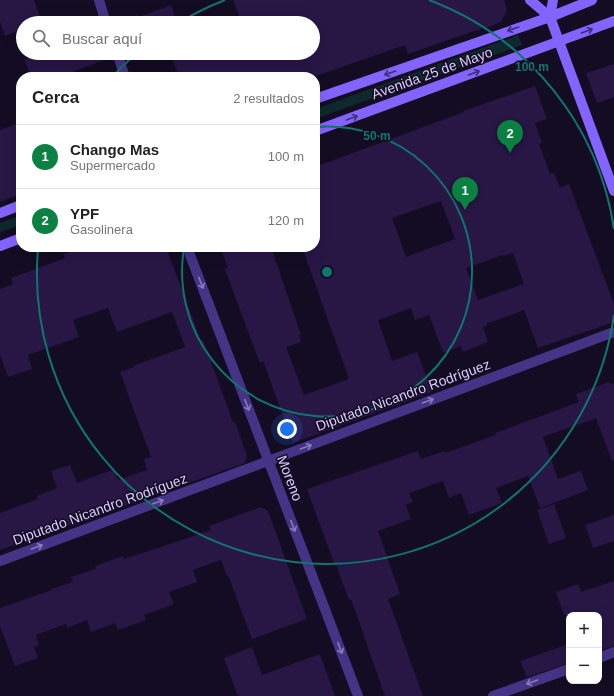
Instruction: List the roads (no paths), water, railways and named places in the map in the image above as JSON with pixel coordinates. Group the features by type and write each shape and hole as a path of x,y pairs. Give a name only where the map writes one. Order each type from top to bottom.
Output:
{"main road":[{"path":"530,0 550,16"},
{"path":"552,0 550,16 614,191"},
{"name":"Avenida 25 de Mayo","path":"320,97 592,0"},
{"name":"Avenida 25 de Mayo","path":"320,129 614,21"},
{"path":"0,213 16,207"},
{"path":"0,246 16,240"}],"street":[{"path":"98,0 104,16"},
{"path":"119,60 123,72"},
{"name":"Moreno","path":"189,252 358,696"},
{"name":"Diputado Nicandro Rodríguez","path":"0,561 614,332"},
{"path":"602,657 614,652"},
{"path":"493,696 566,670"}],"place":[{"name":"YPF","path":"510,153"},
{"name":"Chango Mas","path":"465,210"}]}
